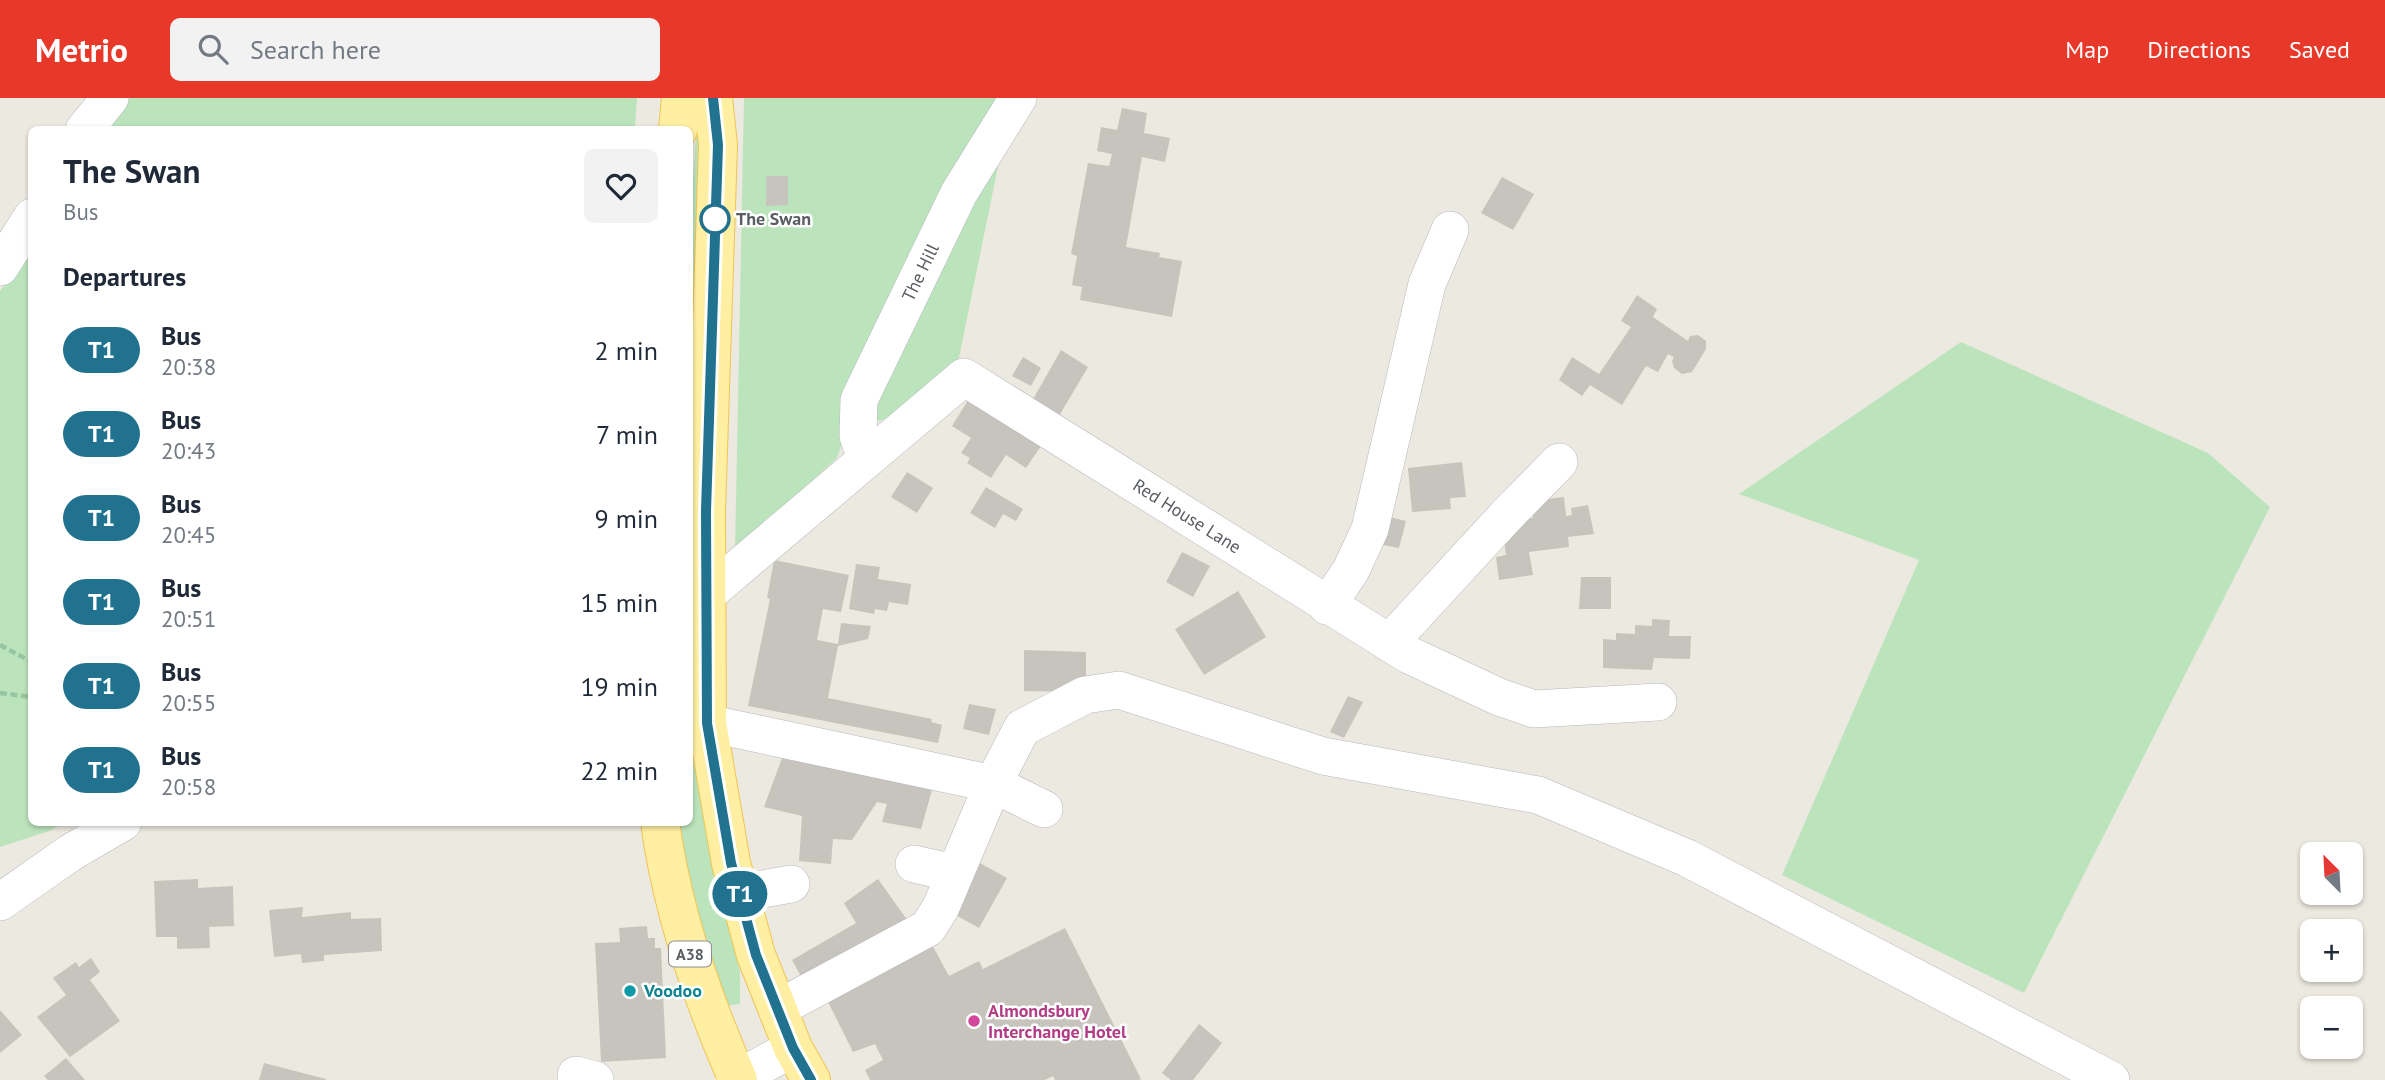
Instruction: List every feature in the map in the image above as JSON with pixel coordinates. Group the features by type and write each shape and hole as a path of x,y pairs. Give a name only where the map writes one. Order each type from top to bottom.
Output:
{"main road":[{"path":"678,126 681,98"},
{"path":"713,98 718,145 705,596 698,634 698,678 731,863 756,955 802,1064"},
{"name":"A38","path":"661,826 666,868 693,965 737,1079"}],"street":[{"path":"87,126 110,98"},
{"name":"The Hill","path":"866,458 858,436 859,400 959,193 1018,98"},
{"path":"0,267 28,224"},
{"path":"1327,606 1351,570 1370,529 1427,284 1450,230"},
{"name":"Red House Lane","path":"866,458 964,377 1327,606 1399,649 1499,697 1534,709 1658,702"},
{"path":"705,596 866,458"},
{"path":"1399,649 1506,516 1559,462"},
{"path":"777,1009 928,928 941,907 993,784 1022,728 1085,695 1119,690 1323,756 1538,795 1686,858 2111,1080"},
{"path":"707,723 993,784 1044,809"},
{"path":"0,902 70,853 116,826"},
{"path":"914,864 955,873"},
{"path":"740,893 791,884"},
{"path":"737,1079 802,1064"}],"path":[{"path":"0,645 28,660"},
{"path":"0,693 28,696"}],"green space":[{"path":"126,98 637,98 635,126 105,126"},
{"path":"744,98 1000,98 845,434 837,458 735,551"},
{"path":"696,138 703,140 693,476 693,181"},
{"path":"995,157 1000,157 956,372 901,417 876,421 871,391"},
{"path":"28,253 28,826 58,826 0,847 0,291"},
{"path":"1961,342 2208,453 2270,507 2024,993 1782,875 1919,560 1739,494"},
{"path":"693,739 712,862 740,971 740,1004 725,1006 694,910 677,826 693,826"}],"building":[{"path":"1122,108 1147,113 1144,133 1170,138 1165,162 1142,157 1126,247 1160,253 1159,257 1182,261 1172,317 1080,300 1082,287 1072,285 1077,256 1071,254 1088,163 1109,166 1112,154 1097,151 1101,127 1117,130"},
{"path":"766,176 788,176 788,205 766,206"},
{"path":"1502,177 1534,194 1513,230 1481,213"},
{"path":"1637,295 1657,309 1653,317 1688,341 1690,336 1698,335 1706,341 1706,349 1692,372 1682,374 1674,368 1674,357 1668,354 1658,372 1646,366 1622,405 1590,385 1582,396 1559,380 1572,357 1599,374 1631,327 1621,321"},
{"path":"1061,350 1088,367 1059,416 1032,401"},
{"path":"1023,357 1041,368 1031,386 1012,376"},
{"path":"970,397 1043,443 1026,468 1006,455 991,478 967,463 970,458 961,453 971,438 952,426"},
{"path":"1462,462 1466,497 1450,498 1451,509 1412,512 1408,468"},
{"path":"907,472 933,488 917,513 891,497"},
{"path":"986,487 1023,509 1016,521 1003,514 995,528 970,513"},
{"path":"1564,497 1566,516 1572,515 1571,508 1588,505 1594,534 1568,537 1569,547 1529,552 1533,575 1499,580 1496,557 1506,555 1502,528 1517,520 1533,518 1531,501"},
{"path":"1386,516 1406,521 1399,548 1378,544"},
{"path":"1182,552 1210,566 1193,597 1166,582"},
{"path":"774,560 849,575 841,612 823,609 817,640 838,644 841,623 871,626 868,639 838,646 828,698 932,719 931,722 942,725 938,743 748,706 770,599 767,598"},
{"path":"856,564 880,567 878,579 911,584 908,605 889,602 887,611 875,609 874,614 849,609"},
{"path":"1581,577 1611,577 1611,609 1579,609"},
{"path":"1238,591 1266,637 1204,675 1175,629"},
{"path":"1652,619 1670,620 1669,636 1691,636 1690,659 1654,658 1652,670 1603,668 1603,639 1616,640 1616,633 1635,634 1635,625 1652,626"},
{"path":"1024,650 1086,652 1086,692 1024,691"},
{"path":"1348,696 1363,702 1344,738 1330,732"},
{"path":"969,704 996,709 989,735 963,729"},
{"path":"782,758 934,783 921,829 882,822 887,804 877,802 852,840 833,839 831,864 799,861 802,816 764,807"},
{"path":"978,862 1007,878 979,928 952,913"},
{"path":"198,879 198,888 233,886 234,926 209,927 210,948 177,949 177,937 156,937 154,881"},
{"path":"878,879 908,921 806,985 792,960 856,923 844,903"},
{"path":"303,907 302,917 351,912 351,919 381,918 382,951 324,955 324,961 302,963 301,954 274,957 269,910"},
{"name":"Voodoo","path":"647,926 648,938 655,938 655,948 661,948 666,1058 601,1062 595,943 620,942 619,928"},
{"name":"Almondsbury Interchange Hotel","path":"1065,928 1141,1079 1139,1080 1055,1080 1053,1076 1045,1080 870,1080 865,1070 883,1060 875,1044 853,1052 826,998 930,941 949,976 979,961 983,969"},
{"path":"91,958 100,972 90,980 120,1021 70,1057 37,1017 66,995 53,978 76,962 79,967"},
{"path":"0,1010 22,1035 0,1053"},
{"path":"1199,1024 1222,1043 1193,1080 1171,1080 1162,1073"},
{"path":"66,1058 85,1080 48,1080 44,1076"},
{"path":"264,1063 326,1079 326,1080 259,1080"}],"bus line":[{"name":"T1","path":"713,98 718,145 706,511 707,723 731,863 756,955 793,1048 811,1080"}],"place":[{"name":"The Swan","path":"715,219"},
{"name":"Voodoo","path":"630,991"},
{"name":"Almondsbury Interchange Hotel","path":"974,1021"}]}
